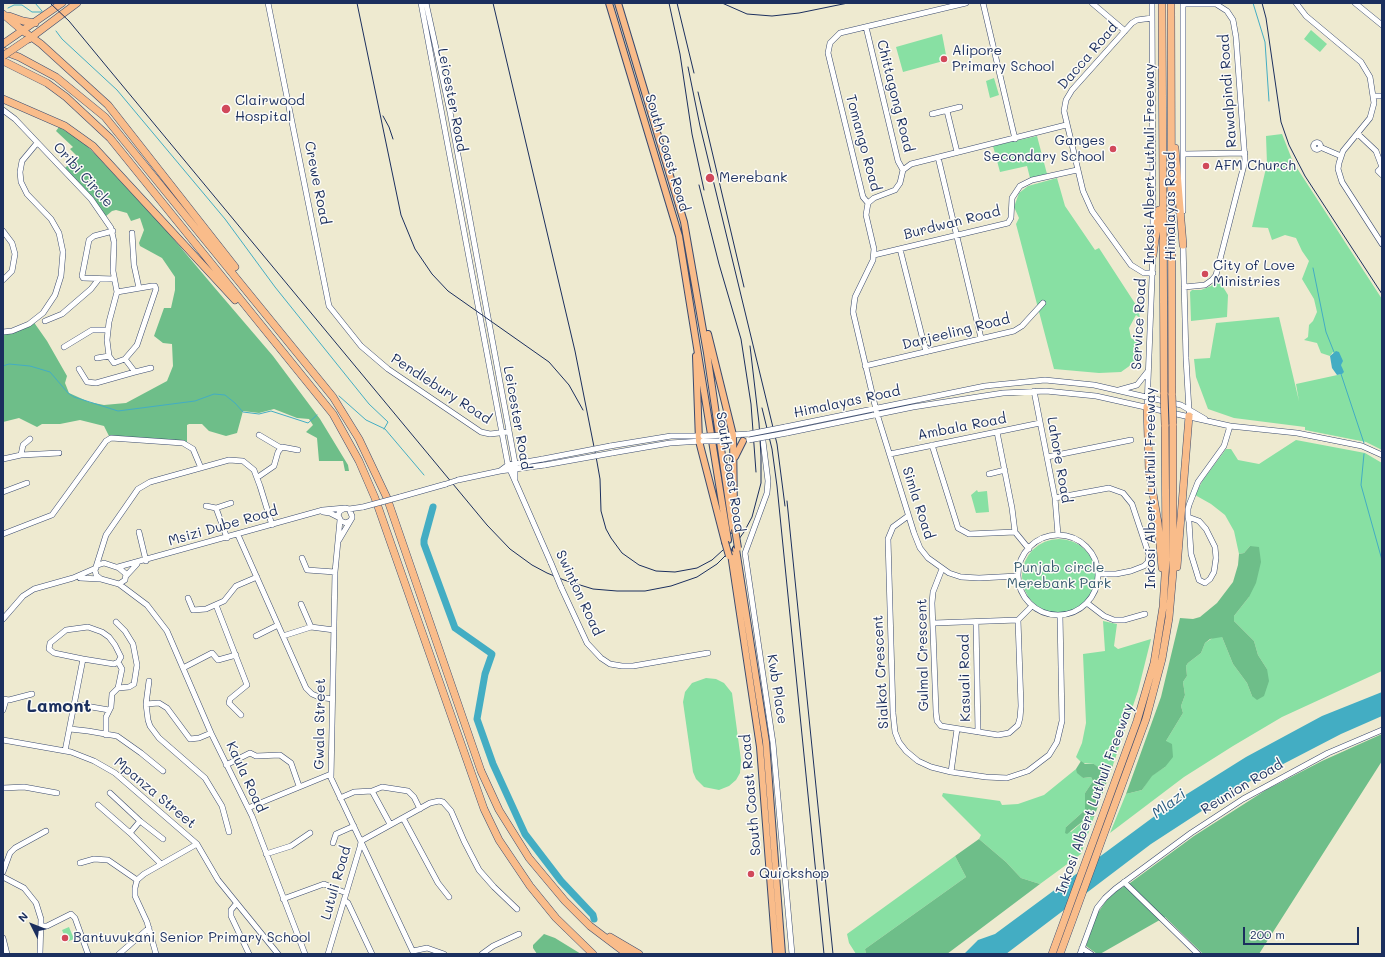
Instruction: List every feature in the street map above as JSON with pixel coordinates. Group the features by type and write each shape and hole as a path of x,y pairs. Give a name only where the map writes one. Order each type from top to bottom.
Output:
{"highway":[{"path":"3,44 62,3"},
{"path":"3,56 77,3"},
{"name":"Inkosi Albert Luthuli Freeway","path":"1053,951 1114,787 1148,688 1158,643 1164,592 1166,553 1162,3"},
{"name":"Inkosi Albert Luthuli Freeway","path":"1061,952 1146,720 1155,690 1169,618 1173,557 1171,3"},
{"path":"3,14 23,21 35,23"},
{"path":"3,14 20,33 42,44 108,105 260,300 270,318"},
{"path":"42,44 42,34 46,26"},
{"path":"3,50 56,77 105,117 333,397 359,439 387,498 481,771 499,810 517,840 542,875 590,926 626,954"},
{"path":"3,61 47,83 66,97 97,124 333,414 349,442 368,481 384,520 473,781 484,809 500,840 544,904 572,935 593,954"},
{"path":"1171,98 1183,245"},
{"path":"3,99 65,126 93,146 282,350"},
{"path":"1153,255 1163,176"},
{"path":"1147,407 1149,470 1158,523 1164,592"},
{"path":"1169,618 1178,551 1189,412"},
{"path":"590,926 639,954"}],"main road":[{"name":"South Coast Road","path":"609,3 675,219 686,278 727,541"},
{"name":"South Coast Road","path":"618,3 684,222 702,319 734,530 734,575 760,747 776,954"},
{"path":"613,18 621,16"},
{"path":"619,37 627,34"},
{"path":"634,85 642,83"},
{"path":"662,177 670,174"},
{"path":"686,278 694,276"},
{"path":"702,319 707,329 731,438 733,462 734,530"},
{"path":"694,328 701,439 727,541 734,552"},
{"path":"733,462 746,441"},
{"name":"South Coast Road","path":"734,552 766,742 782,954"}],"street":[{"name":"Crewe Road","path":"268,3 327,302 336,316 369,354"},
{"name":"Leicester Road","path":"421,3 492,376 515,464 515,479"},
{"name":"Leicester Road","path":"426,3 450,112 497,374 506,433 508,465 515,479"},
{"path":"866,27 966,3"},
{"path":"983,3 1015,139"},
{"path":"1092,3 1125,31"},
{"name":"Service Road","path":"1147,407 1153,273 1152,3"},
{"path":"1296,3 1306,16 1365,67 1370,77 1374,96 1370,118 1341,156 1338,169 1342,182 1382,244"},
{"path":"1355,3 1382,25"},
{"name":"Rawalpindi Road","path":"1183,4 1216,4 1227,11 1233,20 1236,38 1245,152 1244,168 1216,275 1205,285 1184,287"},
{"name":"Himalayas Road","path":"1183,4 1183,245 1189,412"},
{"name":"Dacca Road","path":"1152,18 1137,20 1125,31 1068,95 1064,111 1066,125 1085,197 1103,229 1131,264 1144,273 1153,273"},
{"name":"Tomango Road","path":"866,27 838,34 830,43 828,53 863,197 868,202 866,214 874,255"},
{"name":"Chittagong Road","path":"866,27 898,161 903,170"},
{"path":"1374,96 1382,96"},
{"path":"932,114 960,107"},
{"name":"Oribi Circle","path":"3,110 15,119 95,204 113,231"},
{"path":"947,111 957,152"},
{"path":"868,202 896,189 900,183 903,170 911,164 1066,125"},
{"path":"1358,134 1376,151 1382,167 1378,171 1382,175"},
{"path":"3,332 12,331 29,324 43,313 55,295 61,276 63,252 59,233 51,219 24,189 20,175 20,167 24,157 37,142"},
{"path":"1320,147 1341,156"},
{"path":"1184,154 1245,152"},
{"path":"938,157 981,338"},
{"name":"Burdwan Road","path":"874,255 1008,223 1012,218 1012,198 1020,186 1032,180 1077,170"},
{"path":"461,212 468,211"},
{"path":"3,231 12,242 15,254 12,271 3,280"},
{"path":"114,279 98,280 83,278 87,244 89,240 94,236 113,231 114,279 117,292 107,330 109,356 114,363 125,359 135,348 155,296 156,288 152,286 117,292"},
{"path":"132,233 134,265 139,288"},
{"path":"900,249 926,352"},
{"path":"874,255 854,297 853,306 875,408"},
{"path":"45,321 62,314 90,290 98,280"},
{"name":"Darjeeling Road","path":"865,366 1010,332 1020,328 1044,303"},
{"path":"64,347 92,330 107,330"},
{"name":"Pendlebury Road","path":"369,354 388,369 481,432 490,434 506,433"},
{"path":"97,358 109,356"},
{"path":"125,359 135,372"},
{"path":"79,369 86,381 93,383 151,368"},
{"path":"1116,390 1138,385 1146,376 1149,369"},
{"path":"492,376 497,374"},
{"name":"Himalayas Road","path":"510,471 670,442 731,438 985,386 1018,382 1066,382 1094,385 1180,404 1189,412 1206,420 1230,426 1278,430 1311,435 1362,446 1382,455"},
{"name":"Himalayas Road","path":"731,438 746,441 763,439 877,414 1003,393 1034,391 1084,394 1147,407 1189,412"},
{"name":"Lahore Road","path":"1034,391 1055,498 1058,535"},
{"name":"Simla Road","path":"875,408 908,516 920,548 928,558 942,569 952,574 967,578 1018,576"},
{"name":"Ambala Road","path":"890,454 932,444 1040,423"},
{"path":"1188,517 1204,526 1214,544 1216,566 1212,577 1207,582 1200,581 1193,562 1188,517 1192,492 1223,447 1230,426"},
{"name":"Kwb Place","path":"762,432 768,481 766,501 747,544 745,553 773,744 792,954"},
{"path":"997,432 1012,508 1014,532 1028,549"},
{"path":"259,435 281,448 284,446 298,450"},
{"name":"Himalayas Road","path":"508,465 671,436 701,439"},
{"path":"3,534 52,515 106,441 111,438 183,443 192,449 201,468"},
{"path":"21,455 23,445 30,439"},
{"path":"1047,456 1131,440"},
{"path":"932,444 955,522 960,530 973,535 1014,532"},
{"path":"258,477 274,466 281,448"},
{"path":"3,459 21,455 59,453"},
{"path":"101,579 96,575 97,566 108,530 138,489 150,482 229,460 238,460 251,466 258,477 272,526"},
{"path":"500,472 508,465"},
{"path":"989,474 1005,470"},
{"name":"Msizi Dube Road","path":"117,568 272,526 330,508 347,509 363,507 458,480 510,471"},
{"name":"Swinton Road","path":"515,479 561,587 588,643 601,658 610,664 633,666 708,653"},
{"path":"3,492 27,483"},
{"path":"1055,498 1109,488 1123,493 1132,504 1148,555 1148,562 1144,566 1131,571 1116,574 1098,574"},
{"path":"206,506 216,508 231,502"},
{"name":"Msizi Dube Road","path":"316,513 328,512 346,523 363,507"},
{"path":"216,508 226,538"},
{"path":"339,519 340,511 347,509 351,518"},
{"name":"Sialkot Crescent","path":"908,516 894,525 888,539 895,732 906,751 918,762 950,772 1007,778 1021,775 1032,769 1050,753 1058,738 1062,721 1060,615"},
{"name":"Gwala Street","path":"336,548 342,533 351,518"},
{"name":"Gwala Street","path":"339,519 335,572 331,774 340,798 414,952"},
{"path":"139,532 146,561"},
{"path":"238,535 308,690 318,698 332,699"},
{"path":"1058,535 1074,538 1087,547 1096,561 1098,574 1095,591 1087,603 1071,613 1060,615 1048,614 1032,606 1022,592 1018,576 1020,564 1028,549 1043,538 1058,535"},
{"path":"101,549 107,564"},
{"path":"302,558 306,567 335,572"},
{"path":"3,619 29,592 47,584 73,578 102,563 107,564"},
{"path":"119,584 137,563"},
{"name":"Kaula Road","path":"107,564 124,572 134,593"},
{"name":"Gulmal Crescent","path":"942,569 933,592 937,722 942,726 998,735 1006,734 1014,729 1019,722 1021,706 1018,620"},
{"path":"188,598 194,610 216,605 224,601 233,588 257,577"},
{"name":"Kaula Road","path":"73,578 101,579 119,584 134,593 151,609 160,621 183,668 226,765 248,808 305,954"},
{"path":"1087,603 1104,616 1114,620 1124,620 1145,614"},
{"path":"301,604 311,627"},
{"path":"216,605 247,685 230,699 229,703 241,715"},
{"path":"934,623 1018,620 1032,606"},
{"path":"116,622 125,631 133,644 137,665 134,684 129,687 118,688"},
{"name":"Kasuali Road","path":"976,622 978,732"},
{"path":"256,636 278,625"},
{"path":"88,627 102,632 109,637 121,657 118,662 114,664 54,653 49,649 50,643 66,630 88,627"},
{"path":"283,636 311,627 334,630"},
{"path":"183,668 212,653 218,660 236,656"},
{"path":"65,751 83,659"},
{"path":"106,736 106,720 112,694 118,688 122,669 118,662"},
{"path":"149,682 146,704 148,720 159,738 181,756 209,783 222,806 229,832"},
{"path":"3,710 4,700 32,694"},
{"path":"74,704 109,710"},
{"path":"146,704 159,704 167,708 190,739 199,738 211,733"},
{"path":"950,772 957,729"},
{"path":"70,730 92,731 106,736 120,738 163,771"},
{"name":"Reunion Road","path":"1080,954 1099,905 1107,895 1124,882 1191,833 1242,799 1322,756 1382,730"},
{"name":"Mpanza Street","path":"3,740 65,751 94,761 115,773 197,844 218,880 278,954"},
{"path":"226,765 250,753 256,756 280,755 291,763 299,786"},
{"path":"248,808 331,774"},
{"path":"3,788 24,787 57,793"},
{"path":"340,798 354,792 372,791 382,787 408,791 414,797 420,809"},
{"path":"372,791 390,824"},
{"path":"110,793 162,839"},
{"path":"361,841 430,803 439,801 448,806 479,870 494,888 517,909"},
{"path":"98,805 130,833 161,864"},
{"path":"403,818 438,883 449,897"},
{"path":"130,833 140,821"},
{"path":"333,843 336,834 354,826"},
{"path":"3,872 10,853 15,848 46,831"},
{"path":"266,854 291,846 310,833"},
{"name":"Lutuli Road","path":"328,954 361,841"},
{"path":"156,954 149,928 135,896 137,880 161,864 197,844"},
{"path":"80,863 94,859 108,860 137,880"},
{"path":"3,877 19,884 30,894 40,913 40,954"},
{"path":"1124,882 1198,954"},
{"path":"283,898 324,884 346,893"},
{"path":"344,900 348,903 372,954"},
{"path":"236,904 231,910 231,916 249,954"},
{"path":"41,926 47,926 71,914 75,918 88,954"},
{"path":"119,954 149,928"},
{"path":"482,954 493,946 519,934"},
{"path":"3,938 7,954"},
{"path":"414,952 427,948 444,954"},
{"path":"1082,948 1091,954"}],"green space":[{"path":"1311,30 1327,44 1320,52 1304,39"},
{"path":"942,34 947,60 903,72 896,47"},
{"path":"994,78 999,95 990,98 986,81"},
{"path":"59,127 84,143 96,155 166,230 273,356 320,419 348,465 349,471 345,471 343,461 319,461 317,438 306,432 313,425 309,419 297,418 274,409 259,413 243,411 237,433 226,436 209,431 202,424 189,424 187,425 187,444 110,438 104,426 80,420 60,424 42,424 37,427 19,418 3,422 3,333 33,321 47,341 67,376 65,383 69,393 89,402 104,405 126,403 167,381 173,366 172,344 163,343 154,336 164,308 171,308 175,290 175,277 162,258 140,246 139,243 144,230 140,218 131,221 127,213 116,210 112,211 105,217 63,170 77,156 70,149 73,147 56,131"},
{"path":"1282,134 1293,162 1382,299 1382,450 1366,442 1305,430 1305,427 1234,418 1208,409 1196,377 1194,359 1210,358 1216,323 1279,317 1299,401 1296,384 1342,374 1341,365 1333,352 1330,356 1321,353 1317,343 1304,340 1308,337 1309,325 1313,321 1317,312 1314,299 1302,279 1309,261 1296,238 1285,235 1272,240 1268,228 1252,227 1267,164 1266,136"},
{"path":"1037,136 1047,174 1030,178 1027,166 1000,172 993,146"},
{"path":"1057,178 1065,206 1095,250 1099,248 1138,308 1140,318 1136,315 1129,328 1131,338 1140,344 1138,356 1135,362 1121,372 1099,373 1054,369 1016,224 1019,218 1014,207 1019,193 1028,186"},
{"path":"1216,281 1220,282 1228,295 1227,317 1191,321 1190,292 1192,290 1201,290 1211,286"},
{"path":"1296,440 1365,453 1382,463 1382,671 1282,717 1233,746 1184,777 1110,833 1126,794 1142,790 1151,776 1165,767 1166,741 1183,713 1181,706 1185,695 1183,682 1187,676 1186,666 1201,653 1205,643 1214,637 1222,637 1233,664 1247,683 1252,696 1267,669 1258,655 1254,641 1234,621 1234,616 1249,597 1250,546 1244,553 1239,554 1234,531 1225,515 1211,504 1195,495 1203,480 1226,449 1231,449 1238,460 1259,464"},
{"path":"977,490 978,492 987,491 989,512 976,513 971,495"},
{"name":"Punjab circle Merebank Park","path":"1052,539 1066,539 1080,545 1090,555 1096,569 1094,590 1090,597 1080,607 1066,613 1052,613 1038,607 1028,597 1022,583 1022,569 1028,555 1038,545"},
{"path":"1250,546 1259,547 1261,562 1256,583 1249,597 1234,616 1234,621 1254,641 1258,655 1267,669 1269,681 1264,696 1257,700 1252,696 1247,683 1233,664 1222,637 1210,639 1205,643 1201,653 1186,666 1187,676 1183,682 1185,695 1181,706 1183,713 1166,741 1172,744 1173,757 1165,767 1152,776 1142,790 1126,794 1161,697 1180,618 1193,619 1200,617 1217,603 1233,582 1238,565 1239,554 1244,553"},
{"path":"1103,621 1117,624 1114,646 1118,649 1151,639 1138,691 1113,765 1098,768 1094,764 1082,763 1076,757 1082,743 1086,723 1083,654 1105,651"},
{"path":"706,678 716,679 724,683 732,693 741,760 740,773 736,780 729,786 719,790 704,787 696,779 693,772 683,702 685,692 692,683"},
{"path":"1382,734 1382,761 1259,954 1203,954 1165,917 1100,954 1097,954 1086,946 1097,914 1106,901 1118,890 1130,883 1194,836 1266,790 1322,761"},
{"path":"1081,761 1085,764 1094,764 1099,768 1113,765 1094,817 1088,817 1067,834 1065,833 1066,827 1085,810 1085,793 1093,781 1091,777 1083,778 1077,773 1076,769"},
{"path":"1076,769 1083,778 1091,777 1093,781 1085,793 1085,810 1066,827 1071,832 1088,817 1094,817 1081,854 1040,884 1021,878 1006,862 979,839 981,835 942,796 943,793 1000,801 1002,805 1018,804 1044,795"},
{"path":"979,839 1006,862 1021,878 1040,884 947,954 866,954 865,949 966,877 955,856"},
{"path":"955,856 966,877 865,949 866,954 856,954 849,943 847,934"},
{"path":"69,927 74,939 67,942 62,930"},
{"path":"544,934 555,938 581,954 537,954 533,948 533,945"}],"water":[{"path":"1336,351 1339,352 1343,361 1341,365 1344,372 1337,375 1332,368 1330,356"},
{"path":"1382,692 1382,716 1341,734 1237,788 1151,844 1006,954 964,954 978,940 995,934 1171,804 1246,757 1322,716"}],"waterway":[{"path":"35,3 42,11"},
{"path":"1253,3 1265,42 1269,101"},
{"path":"8,8 14,5 22,5 32,12 42,12"},
{"path":"56,31 62,39 117,90 225,219 275,287 369,404 388,422 384,429"},
{"path":"1313,268 1326,332 1334,352"},
{"path":"3,366 9,364 30,366 50,372 68,393 74,397 118,411 195,401 214,394 225,395 243,412 259,414 271,411 308,423 317,415"},
{"path":"1341,374 1364,443"},
{"path":"339,396 366,420 385,429 424,475"},
{"path":"1364,454 1361,485 1382,560"},
{"path":"433,507 424,544 455,628 492,654 485,674 477,719 493,764 525,834 561,881 593,915 594,919"}],"railway":[{"path":"50,3 69,21 487,525 510,549 532,565 547,573 593,589 645,591 671,586 697,577 717,564 731,550 744,532 752,517 761,483 759,423 750,346"},
{"path":"357,3 401,215 415,249 432,274 448,291 549,362 569,385 583,410"},
{"path":"493,3 575,351 600,479 601,511 606,529 622,553 639,565 656,571 675,572 697,568 712,560 723,550"},
{"path":"669,3 680,54 692,134 704,190"},
{"path":"677,3 694,73"},
{"path":"722,3 747,14 772,16 799,13 848,3"},
{"path":"1262,3 1266,18 1281,122 1289,145 1305,176 1382,294"},
{"path":"688,67 700,126 777,444 785,506"},
{"path":"698,92 744,287"},
{"path":"383,116 393,139"},
{"path":"699,185 719,264 741,339 751,404 756,472"},
{"path":"762,408 772,449 777,486 824,954"},
{"path":"787,501 833,954"}],"place":[{"name":"Alipore Primary School","path":"944,59"},
{"name":"Clairwood Hospital","path":"226,109"},
{"name":"Ganges Secondary School","path":"1113,149"},
{"name":"AFM Church","path":"1206,166"},
{"name":"Merebank","path":"710,178"},
{"name":"City of Love Ministries","path":"1205,274"},
{"name":"Quickshop","path":"751,874"},
{"name":"Bantuvukani Senior Primary School","path":"65,938"}],"district":[{"name":"Lamont","path":"59,706"}],"water label":[{"name":"Mlazi","path":"1169,804"}]}
